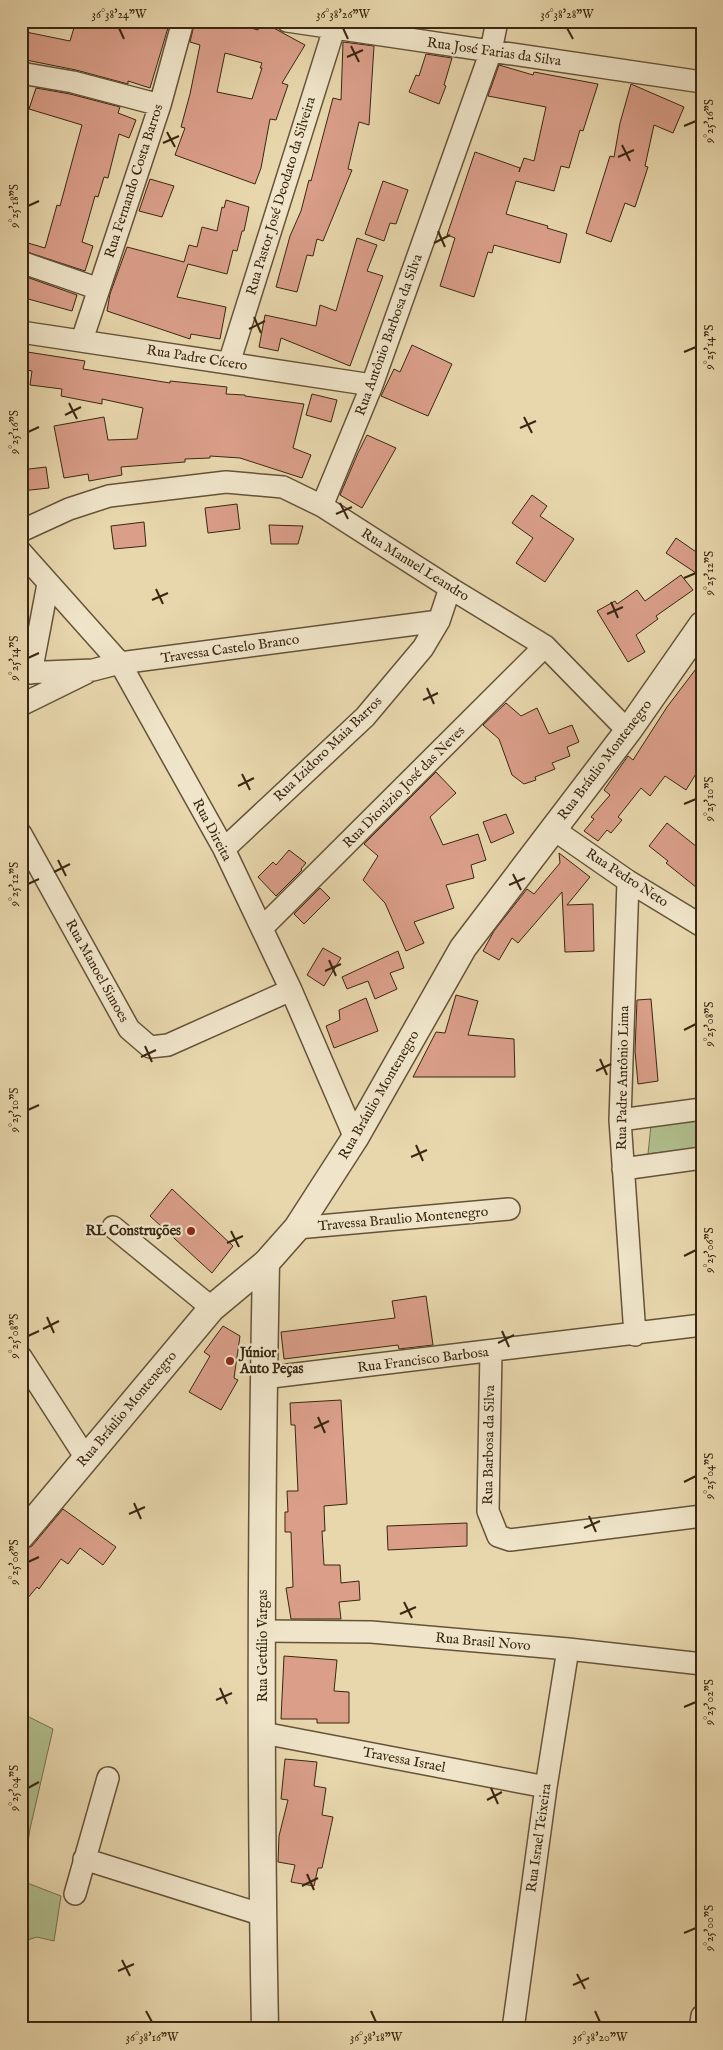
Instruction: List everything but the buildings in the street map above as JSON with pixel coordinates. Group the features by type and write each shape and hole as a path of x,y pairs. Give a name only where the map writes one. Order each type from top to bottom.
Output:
{"street":[{"name":"Rua Fernando Costa Barros","path":"82,340 160,105 183,21"},
{"name":"Rua José Farias da Silva","path":"287,21 702,82"},
{"name":"Rua Antônio Barbosa da Silva","path":"322,506 372,385 491,51 497,21"},
{"name":"Rua Pastor José Deodato da Silveira","path":"229,364 323,26"},
{"path":"21,72 72,82 160,105"},
{"path":"21,262 99,289"},
{"name":"Rua Padre Cícero","path":"21,332 372,385"},
{"name":"Rua Manuel Leandro","path":"21,531 69,509 109,496 226,482 283,487 322,506 545,646 628,730"},
{"name":"Rua Direita","path":"21,552 120,663 224,849 291,990 355,1138"},
{"path":"26,673 48,584"},
{"name":"Rua Izidoro Maia Barros","path":"224,849 365,718 423,648 439,621 450,588"},
{"name":"Travessa Castelo Branco","path":"26,673 92,670 120,663 439,621"},
{"name":"Rua Bráulio Montenegro","path":"21,1536 212,1308 266,1263 297,1228 355,1138 463,948 628,730 702,625"},
{"name":"Rua Dionizio José das Neves","path":"262,928 545,646"},
{"path":"21,705 92,670"},
{"name":"Rua Pedro Neto","path":"553,829 628,881 702,926"},
{"name":"Rua Manoel Simoes","path":"21,834 129,1029 150,1047 168,1045 291,990"},
{"name":"Rua Padre Antônio Lima","path":"628,881 620,1120 635,1334"},
{"path":"620,1120 702,1109"},
{"path":"623,1169 702,1158"},
{"name":"Travessa Braulio Montenegro","path":"297,1228 509,1209"},
{"path":"112,1227 212,1308"},
{"name":"Rua Getúlio Vargas","path":"265,2029 263,1915 263,1378 266,1263"},
{"name":"Rua Francisco Barbosa","path":"263,1378 491,1352 702,1325"},
{"name":"Rua Barbosa da Silva","path":"491,1352 488,1511 498,1536 510,1540 702,1516"},
{"path":"21,1357 86,1458"},
{"name":"Rua Brasil Novo","path":"263,1631 371,1632 568,1649 702,1664"},
{"name":"Rua Israel Teixeira","path":"513,2029 546,1787 568,1649"},
{"name":"Travessa Israel","path":"263,1733 546,1787"},
{"path":"75,1894 108,1778"},
{"path":"84,1859 263,1915"},
{"path":"700,2029 702,2016"}],"green space":[{"path":"702,1118 702,1147 648,1154 651,1125"},
{"path":"21,1713 53,1729 30,1829 22,1881 61,1896 54,1941 37,1937 21,1942"}],"place":[{"name":"RL Construções","path":"191,1231"},
{"name":"Júnior Auto Peças","path":"230,1361"}]}
